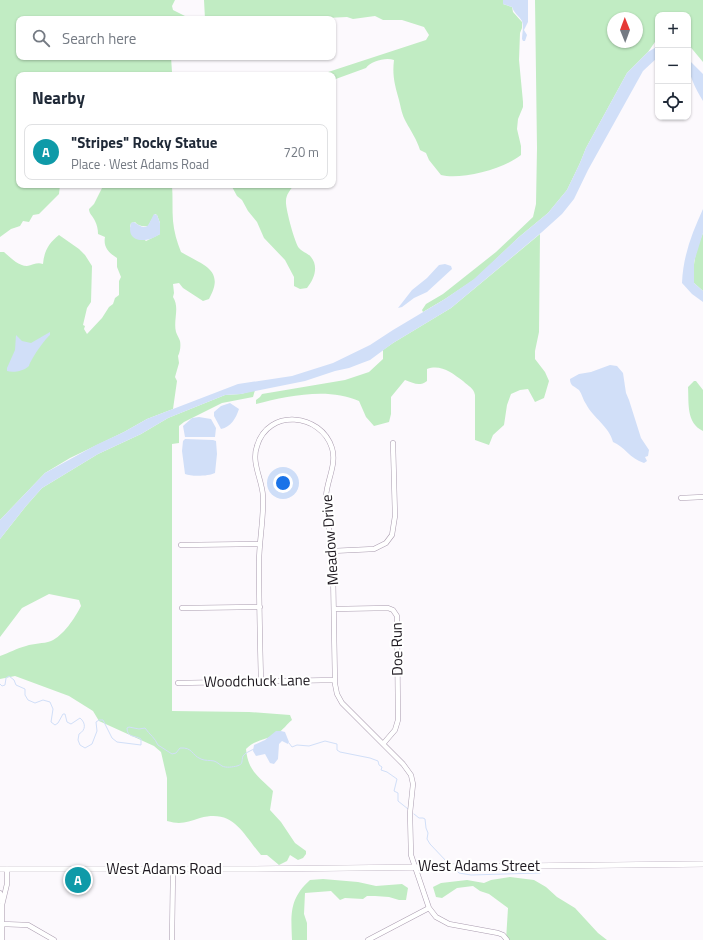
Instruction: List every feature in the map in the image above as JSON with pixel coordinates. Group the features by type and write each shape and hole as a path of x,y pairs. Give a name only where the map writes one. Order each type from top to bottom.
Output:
{"street":[{"name":"Meadow Drive","path":"261,681 260,544 263,495 255,460 257,446 265,432 273,425 283,420 297,420 311,423 321,430 329,440 332,448 333,460 326,496 332,551 335,680 337,694 342,703 404,764 412,778 413,795 410,813 411,855 429,908"},
{"path":"332,551 374,549 386,543 392,535 395,516 393,443"},
{"path":"681,498 703,497"},
{"path":"181,545 260,544"},
{"path":"182,608 260,607"},
{"name":"Doe Run","path":"334,609 388,608 393,610 397,616 398,720 394,730 383,744"},
{"name":"Woodchuck Lane","path":"178,683 335,680"},
{"name":"West Adams Street","path":"255,868 703,864"},
{"name":"West Adams Road","path":"0,869 255,868"},
{"path":"2,905 7,884 7,869"},
{"path":"172,869 172,940"},
{"path":"0,893 2,905 2,940"},
{"path":"368,940 429,908 436,917 449,924 498,933 503,935 507,940"},
{"path":"2,924 28,925 54,940"}],"green space":[{"path":"0,0 175,0 172,6 173,10 185,16 16,16 16,60 171,60 172,72 16,72 16,188 60,188 59,194 39,214 33,215 29,222 23,221 20,226 11,229 0,237"},
{"path":"204,0 503,0 503,4 512,7 513,12 522,22 519,60 523,107 518,119 517,129 521,146 521,155 504,165 471,175 441,175 429,160 426,153 420,150 404,117 394,80 394,60 379,60 371,63 366,68 336,79 336,72 328,72 426,40 429,35 424,27 402,20 383,20 375,16 353,19 347,17 336,18 336,16 205,16"},
{"path":"535,0 703,0 703,62 691,48 691,12 655,12 655,42 648,52 627,73 586,148 567,190 548,213 519,237 475,279 423,312 422,310 426,304 443,294 496,252 533,217 536,204 537,148"},
{"path":"102,188 172,188 173,225 181,252 209,269 213,274 215,281 214,289 209,299 203,301 183,288 179,283 173,284 173,297 176,305 175,328 180,341 180,351 178,356 179,363 175,377 177,381 173,409 147,419 124,432 70,458 45,473 0,520 0,252 4,252 17,263 27,266 37,263 43,264 48,248 52,241 59,235 79,249 92,266 91,302 87,308 83,325 85,326 84,329 87,334 102,318 109,307 113,304 115,298 119,295 119,281 121,277 117,267 117,258 107,249 105,237 98,234 98,229 94,219 90,214 89,209 94,204","holes":["155,214 157,215 160,223 160,234 146,241 130,227 131,223 135,222 141,226 148,226"]},
{"path":"233,188 292,188 288,193 286,205 295,240 299,248 310,256 315,265 315,273 307,288 300,289 294,286 294,277 285,260 264,238 257,222 248,211 242,200 237,196"},
{"path":"703,233 703,291 694,283 694,270 695,257"},
{"path":"540,234 539,332 535,359 545,372 549,381 544,398 535,402 528,389 520,390 511,394 507,405 504,425 493,435 489,445 475,440 475,395 473,390 463,381 442,368 427,369 427,381 421,384 416,384 405,380 391,397 391,414 389,422 374,426 366,417 359,401 334,394 308,394 256,404 256,400 262,394 345,380 369,372 383,359 383,350 451,308"},
{"path":"696,381 703,390 703,431 691,418 688,387"},
{"path":"255,390 253,397 222,403 184,422 179,426 179,443 172,444 172,711 249,712 290,715 292,720 280,732 254,743 246,749 251,768 273,791 270,810 281,822 295,843 306,851 303,858 298,860 290,855 287,861 279,865 267,855 261,855 242,831 229,820 212,816 176,823 167,821 167,778 161,752 154,746 99,721 93,711 69,696 15,676 0,679 0,656 32,644 48,642 55,639 68,626 81,606 79,600 49,594 22,608 0,637 0,539 26,506 42,488 98,454 141,434 168,418 225,395 241,394"},
{"path":"510,877 534,880 546,887 557,897 575,908 598,933 607,940 506,940 508,908 489,894 480,891 473,886 457,888 442,898 436,897 433,887 441,883 467,880 484,883 491,880"},
{"path":"323,879 358,882 376,886 402,884 408,888 406,900 399,900 389,897 367,896 363,899 345,898 340,900 331,891 305,893 304,914 307,923 307,940 292,940 291,922 293,907 298,894 310,880"}],"water":[{"path":"503,0 528,0 528,22 524,30 527,35 525,41 522,39 522,21 512,7 503,4"},
{"path":"655,48 655,60 643,71 588,170 574,199 562,214 542,232 451,308 393,343 370,360 305,381 241,394 225,395 168,418 141,434 98,454 42,488 0,539 0,520 45,473 96,445 147,419 238,384 292,376 333,363 370,345 445,299 474,279 519,237 548,213 567,190 586,148 627,73 648,52"},
{"path":"691,62 703,74 703,101 697,91 692,81"},
{"path":"703,209 703,233 694,262 694,283 703,291 703,302 692,294 682,283 684,263 689,245"},
{"path":"154,214 157,215 160,223 160,234 144,240 134,238 131,235 130,230 131,223 134,222 145,227 149,224"},
{"path":"445,264 451,266 452,269 427,292 398,308 412,290 427,278 439,265"},
{"path":"50,332 50,335 44,341 29,366 18,371 7,371 15,350 16,335 22,341 31,343"},
{"path":"610,365 617,366 623,373 626,393 641,438 649,450 648,456 645,457 647,461 644,463 635,459 621,446 613,442 608,431 589,409 579,390 571,383 570,379 579,374 591,372"},
{"path":"230,403 239,409 233,422 221,429 214,416 214,412 221,406"},
{"path":"199,417 211,419 216,428 215,437 185,437 183,426 192,418"},
{"path":"185,439 216,441 217,454 215,473 200,476 185,474 182,451 183,441"},
{"path":"276,731 285,732 289,742 288,744 282,741 279,744 278,759 274,764 270,763 265,754 256,756 253,751 254,745 265,740"}],"waterway":[{"path":"0,684 2,686 5,685 6,678 9,676 14,680 16,685 25,689 25,695 28,700 35,703 43,700 50,702 53,709 51,722 55,725 58,723 63,714 65,714 67,722 71,724 80,718 83,722 84,728 79,734 78,740 80,745 85,748 92,744 97,731 96,722 103,720 112,738 117,742 141,745 141,739 130,735 127,728 145,728 158,745 172,754 176,753 180,748 184,748 190,750 201,759 214,761 225,767 239,765 243,756 254,749"},
{"path":"289,743 292,747 297,745 309,746 325,741 337,744 337,750 340,752 378,761 379,765 382,767 381,770 397,779 394,791 398,793 398,801 408,809"},
{"path":"414,814 419,818 425,819 428,833 427,839 448,863"},
{"path":"455,869 459,873 471,875 540,873"}],"place":[{"name":"\"Stripes\" Rocky Statue","path":"78,880"}]}
